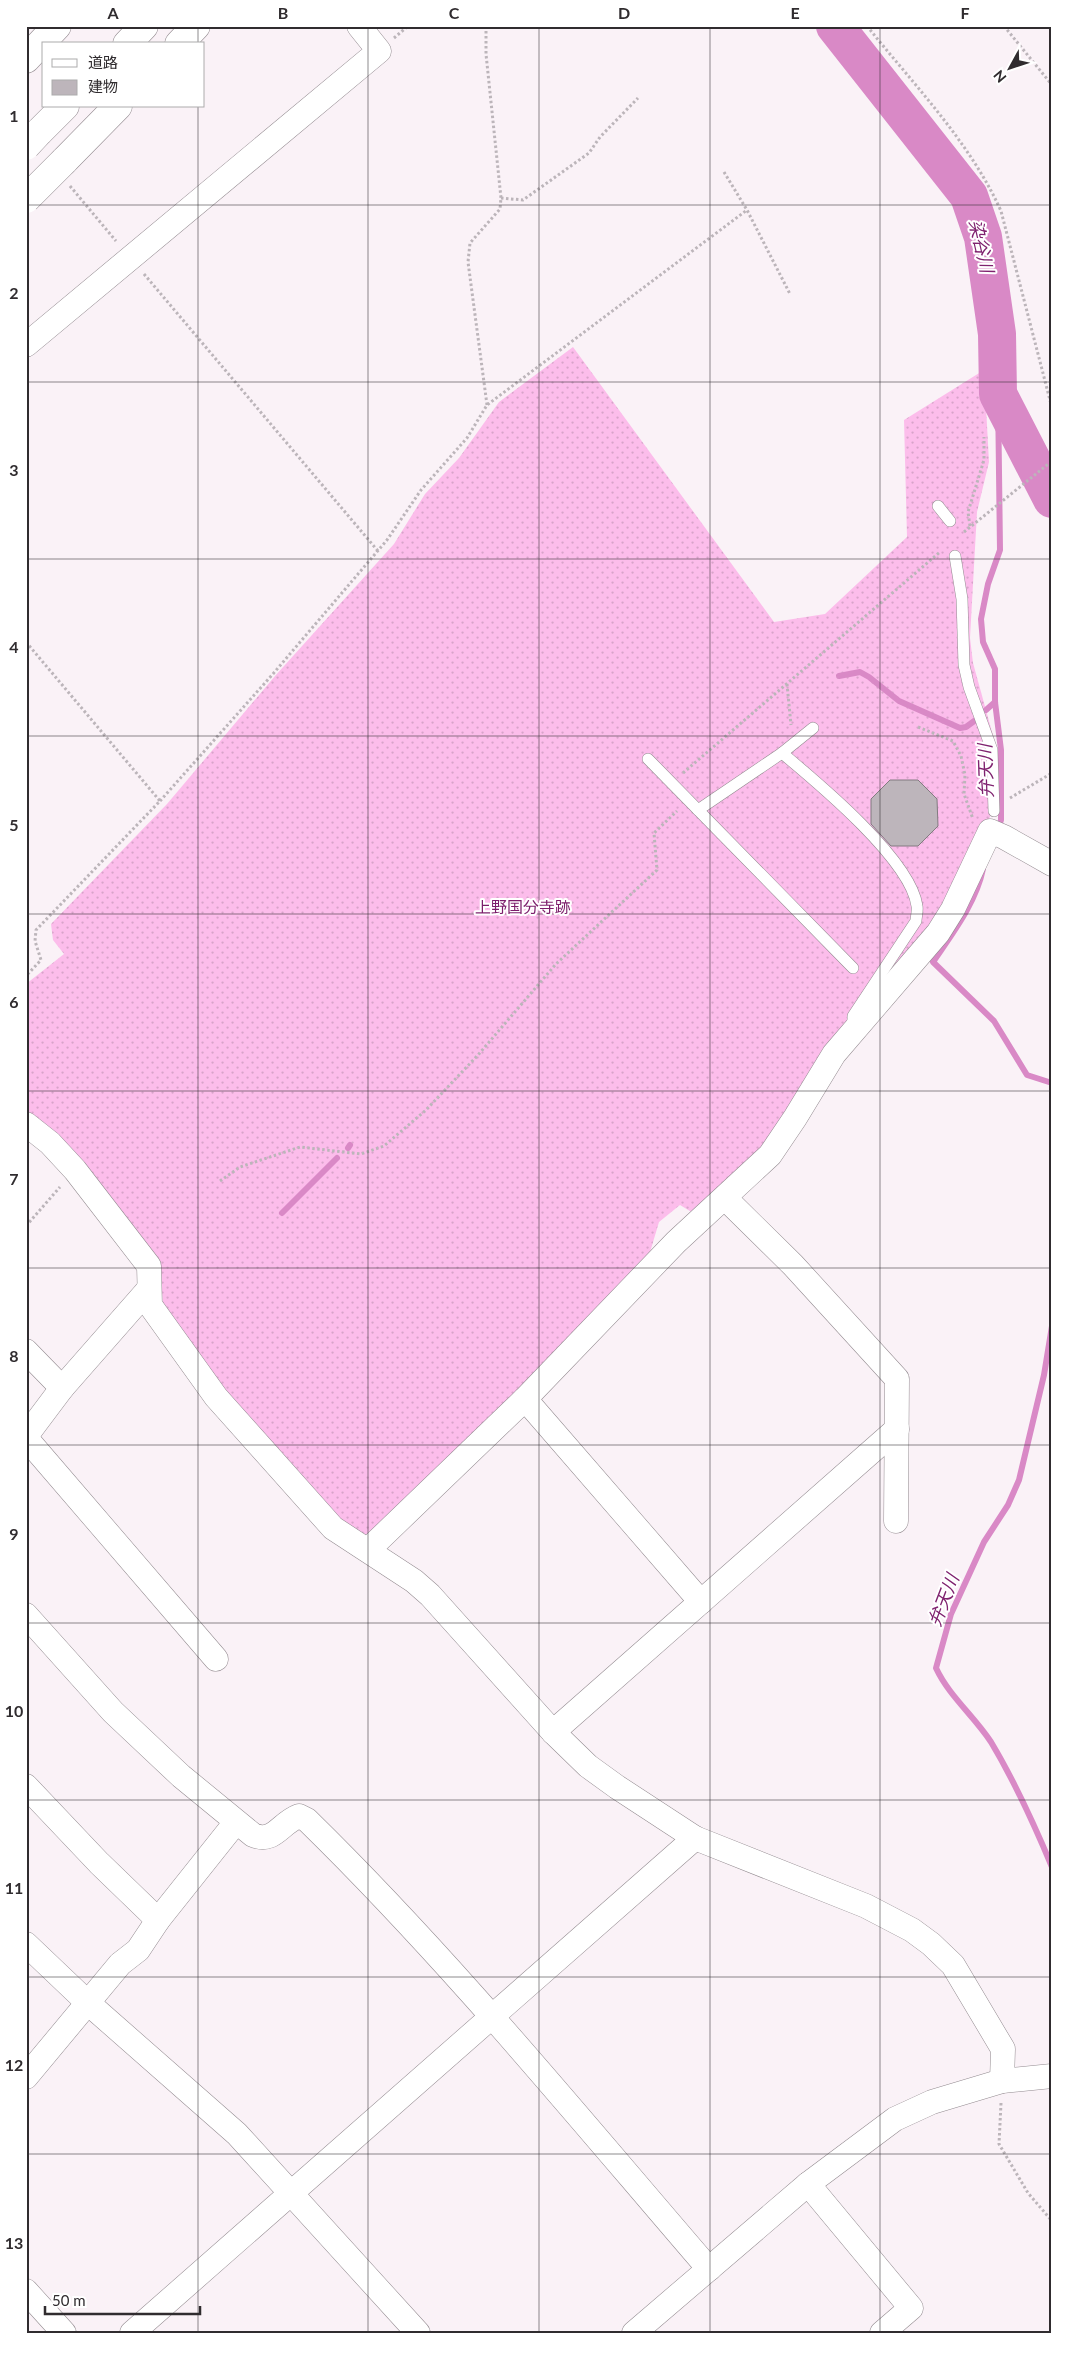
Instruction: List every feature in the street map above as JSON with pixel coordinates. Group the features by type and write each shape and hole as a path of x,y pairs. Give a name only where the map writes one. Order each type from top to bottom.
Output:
{"main road":[{"path":"28,52 57,26"},
{"path":"129,42 144,26"},
{"path":"181,42 196,26"},
{"path":"33,139 63,108"},
{"path":"26,199 67,173 116,108"}],"street":[{"path":"26,345 378,51 359,26"},
{"path":"368,1550 525,1399 670,1248 725,1198 780,1142 824,1068 853,1030 907,971 938,932 953,909 992,821 1004,837 1052,864"},
{"path":"26,1124 50,1143 75,1170 149,1266 148,1290 150,1305 216,1398 333,1528 350,1541 368,1550 414,1581 430,1595 553,1732 588,1766 695,1838 866,1906 912,1930 931,1944 953,1965 1003,2050 1002,2082"},
{"path":"725,1198 794,1265 897,1379 896,1521"},
{"path":"148,1290 62,1388 26,1437 216,1659"},
{"path":"26,1351 62,1388"},
{"path":"525,1399 701,1602"},
{"path":"553,1732 897,1428"},
{"path":"26,1615 113,1712 181,1776 236,1822 262,1839 271,1838 291,1819 298,1816 307,1820 372,1884 493,2017 709,2269"},
{"path":"26,1786 98,1863 158,1920"},
{"path":"26,2077 120,1964 138,1950 158,1920 236,1822"},
{"path":"132,2333 293,2194 695,1838"},
{"path":"26,1944 88,2003 236,2134 293,2194 418,2333"},
{"path":"634,2333 808,2184 864,2140 895,2119 932,2102 1002,2082 1052,2076"},
{"path":"808,2184 911,2308 882,2333"},
{"path":"26,2292 64,2333"}],"lane":[{"path":"938,506 950,521"},
{"path":"955,556 962,599 964,665 969,687 992,750 992,821"},
{"path":"698,810 782,753 813,728"},
{"path":"782,753 833,796 893,859 908,880 917,906 916,922 853,1016 853,1030"},
{"path":"648,759 853,968"}],"path":[{"path":"486,26 486,54 501,198 500,209 470,243 468,262 487,405"},
{"path":"867,26 987,180 1001,211 1052,408"},
{"path":"1004,26 1052,85"},
{"path":"501,198 523,200 589,153 600,137 638,98"},
{"path":"724,172 747,210 790,294"},
{"path":"67,173 130,258 378,551"},
{"path":"26,976 41,960 35,941 36,930 160,800 272,675 378,551 420,490 466,438 487,405 747,210"},
{"path":"970,527 968,512 984,460 984,437"},
{"path":"957,537 1052,461"},
{"path":"671,783 942,550"},
{"path":"26,642 160,800"},
{"path":"787,684 793,744"},
{"path":"918,727 953,742 961,756 965,775 964,794 968,810 979,829 992,821"},
{"path":"1004,802 1052,773"},
{"path":"220,1181 240,1167 300,1147 361,1154 384,1146 401,1133 478,1055 556,964 658,870 654,833 688,801"},
{"path":"26,1226 75,1170"},
{"path":"1002,2082 1000,2144 1028,2193 1052,2221"}],"green space":[{"name":"上野国分寺跡","path":"573,347 774,622 825,614 907,537 904,420 984,370 989,462 977,512 970,638 973,663 997,750 997,802 948,906 793,1114 698,1216 680,1205 659,1222 648,1259 520,1398 367,1538 353,1536 222,1393 163,1303 161,1280 26,1114 26,984 64,954 53,940 51,924 167,804 275,676 394,544 425,494 459,458 499,402"}],"building":[{"path":"890,780 918,780 937,799 938,826 918,846 891,846 871,824 871,799"}],"waterway":[{"name":"染谷川","path":"835,26 969,196 983,237 997,334 998,394 1052,499"},
{"name":"弁天川","path":"998,394 1000,550 988,584 981,619 983,642 995,669 995,702 1001,750 1001,820 998,830"},
{"path":"839,676 860,672 899,701 960,728 966,727 977,719"},
{"path":"986,710 995,702"},
{"name":"弁天川","path":"983,869 980,882 969,906 933,962 994,1021 1027,1075 1052,1083"},
{"path":"282,1213 337,1158"},
{"name":"弁天川","path":"1052,1326 1044,1375 1019,1480 1008,1505 984,1542 951,1614 936,1668 948,1688 991,1742 1024,1803 1052,1867"}]}
